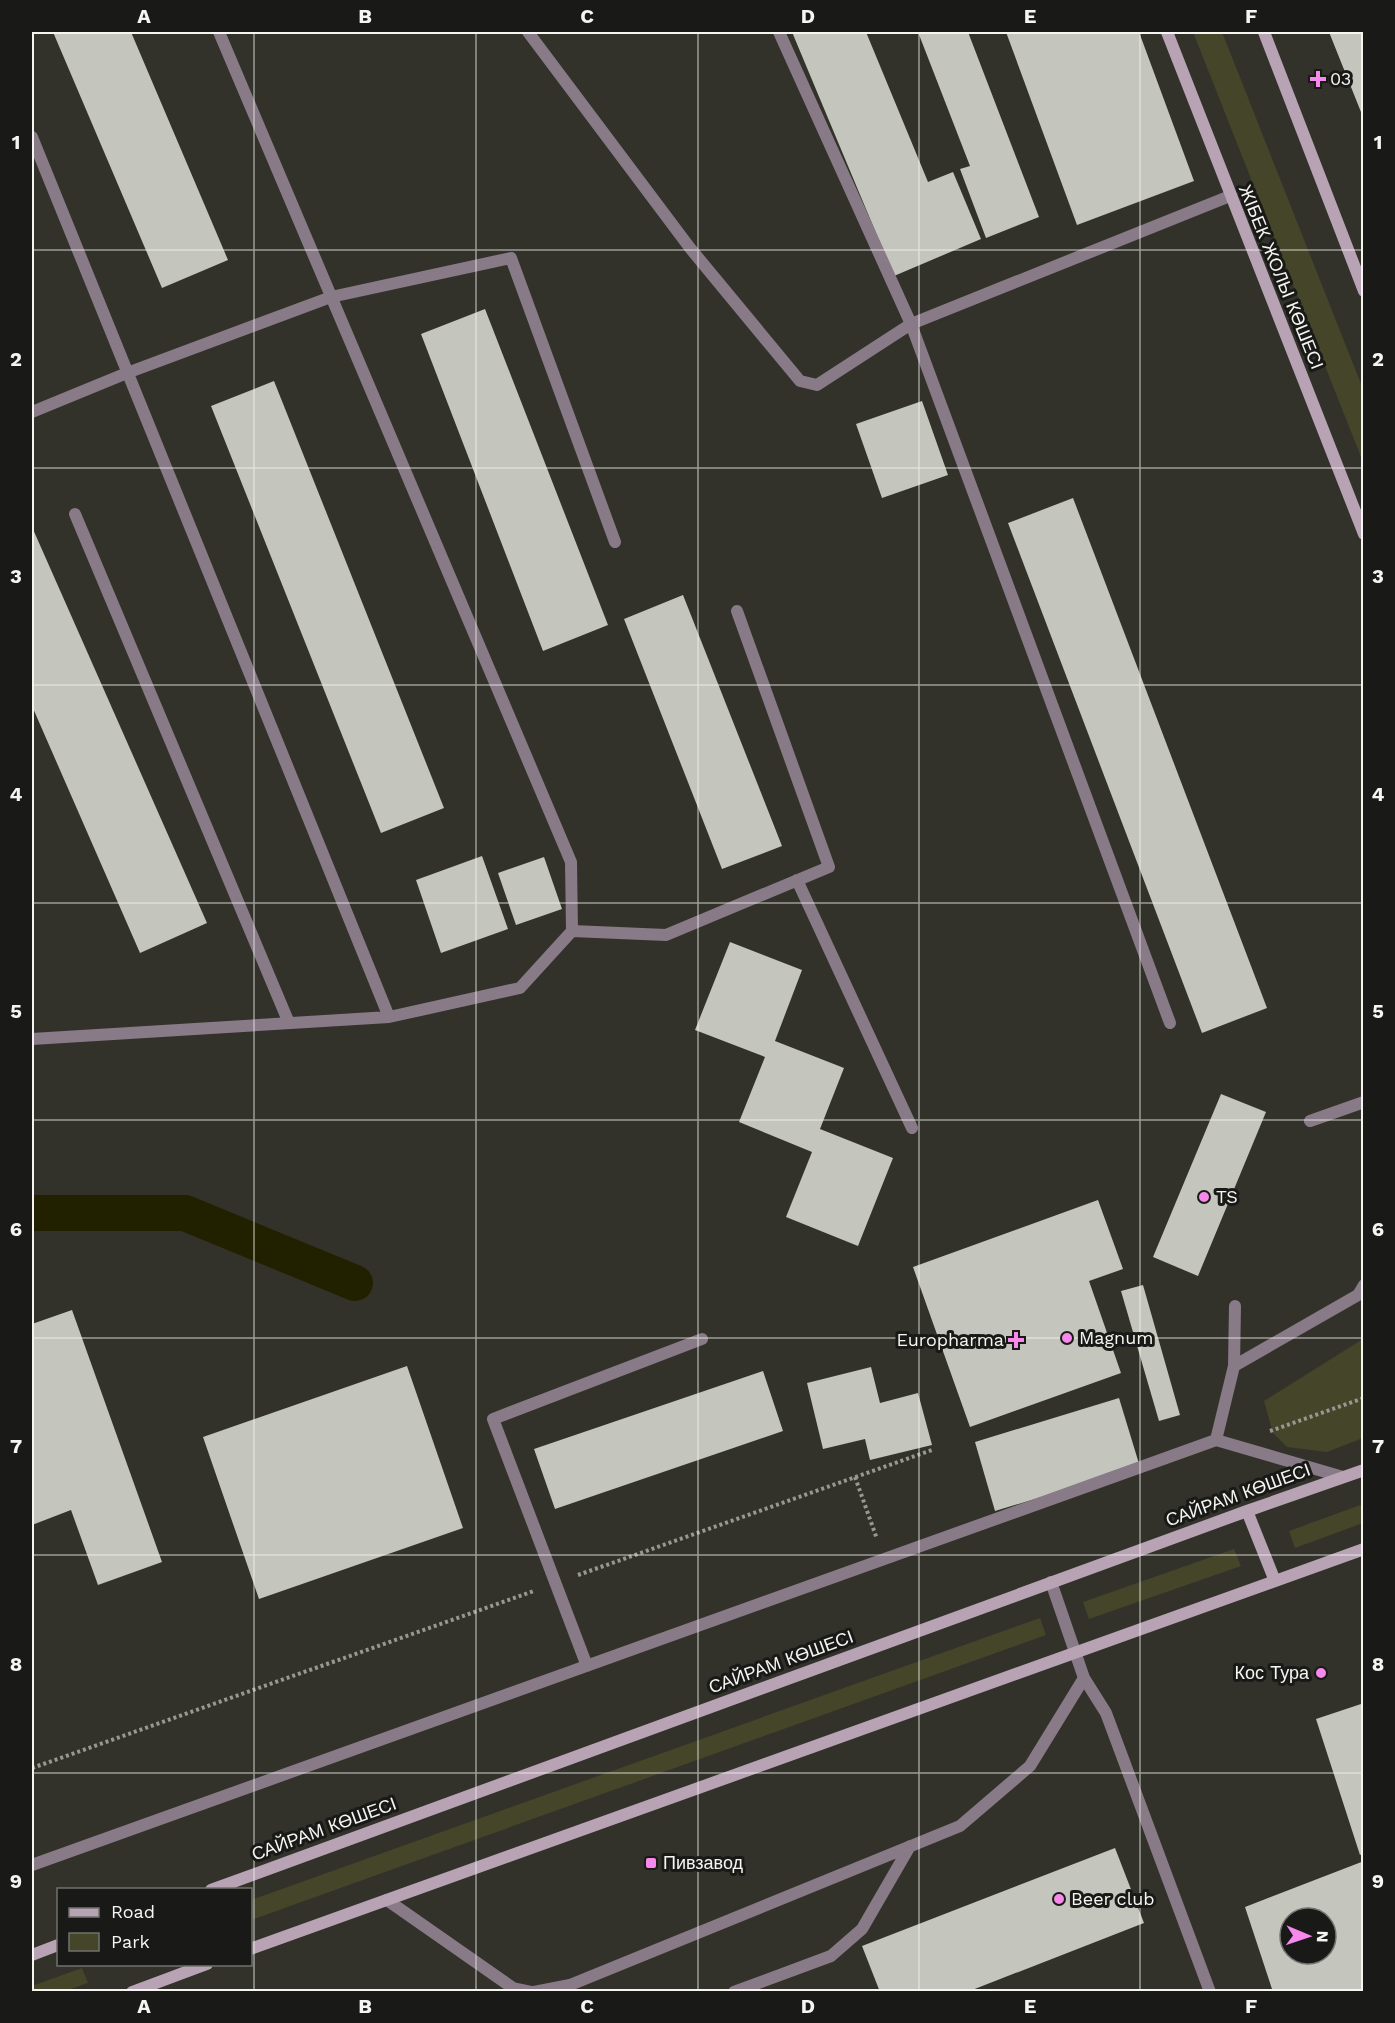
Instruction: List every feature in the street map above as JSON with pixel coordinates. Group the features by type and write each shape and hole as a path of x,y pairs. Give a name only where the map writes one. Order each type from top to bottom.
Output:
{"main road":[{"name":"ЖІБЕК ЖОЛЫ КӨШЕСІ","path":"1167,32 1364,534"},
{"path":"1264,32 1364,291"},
{"name":"САЙРАМ КӨШЕСІ","path":"216,1888 1051,1582 1364,1470"},
{"path":"1247,1511 1275,1581"},
{"path":"252,1948 1364,1549"},
{"path":"32,1955 57,1946"},
{"path":"132,1992 204,1966"}],"lane":[{"path":"32,1039 390,1017 520,988 572,931 571,862 219,32"},
{"path":"528,32 690,248 800,381 817,385 911,324 1230,196"},
{"path":"779,32 911,324 1170,1023"},
{"path":"32,137 390,1017"},
{"path":"32,412 127,373 331,297 511,258 615,542"},
{"path":"75,514 289,1023"},
{"path":"572,931 666,935 829,867 737,611"},
{"path":"797,880 912,1128"},
{"path":"1310,1121 1364,1102"},
{"path":"1234,1366 1358,1295 1364,1285"},
{"path":"1216,1440 1234,1366 1235,1306"},
{"path":"587,1666 493,1419 702,1339"},
{"path":"32,1865 1216,1440 1343,1477"},
{"path":"1051,1582 1084,1678 1106,1713 1210,1992"},
{"path":"387,1900 516,1990 533,1992 570,1985 960,1826 1030,1766 1084,1678"},
{"path":"734,1992 831,1956 862,1929 910,1846"}],"path":[{"path":"1264,1433 1364,1398"},
{"path":"32,1768 932,1450"},
{"path":"855,1477 884,1559"}],"green space":[{"path":"1193,32 1222,32 1363,389 1363,462"},
{"path":"1363,1339 1363,1438 1327,1452 1287,1447 1273,1433 1264,1401"},
{"path":"1363,1504 1363,1523 1295,1548 1289,1531"},
{"path":"1234,1549 1241,1566 1089,1619 1083,1602"},
{"path":"1040,1618 1046,1635 252,1920 252,1900"},
{"path":"82,1968 88,1983 65,1991 32,1991 32,1986"}],"building":[{"path":"53,32 131,32 228,260 162,288"},
{"path":"792,32 866,32 928,182 953,172 981,239 894,276"},
{"path":"918,32 968,32 1039,217 986,238 960,169 970,166"},
{"path":"1006,32 1139,32 1194,181 1077,225"},
{"path":"1329,32 1364,32 1364,117 1363,117"},
{"path":"485,309 608,625 543,651 421,334"},
{"path":"274,381 444,808 381,833 211,406"},
{"path":"922,401 948,475 882,498 856,424"},
{"path":"1073,498 1267,1008 1202,1033 1008,523"},
{"path":"32,527 207,923 140,953 32,706"},
{"path":"683,595 782,846 722,869 624,619"},
{"path":"482,856 508,929 441,953 416,880"},
{"path":"544,857 562,909 516,925 498,873"},
{"path":"730,942 802,970 775,1041 844,1068 820,1129 893,1158 858,1246 786,1217 812,1152 739,1122 765,1057 695,1030"},
{"name":"TS","path":"1221,1094 1266,1112 1198,1276 1153,1257"},
{"path":"1098,1200 1123,1269 1089,1281 1121,1373 970,1427 913,1267"},
{"path":"1143,1285 1180,1415 1159,1421 1121,1291"},
{"path":"72,1310 162,1562 98,1585 71,1510 32,1525 32,1324"},
{"path":"407,1366 463,1528 259,1599 203,1437"},
{"path":"871,1367 880,1403 918,1393 932,1445 870,1460 865,1439 823,1449 807,1383"},
{"path":"763,1371 783,1431 555,1509 534,1449"},
{"path":"1119,1398 1140,1467 995,1511 975,1442"},
{"path":"1364,1703 1364,1853 1360,1855 1316,1719"},
{"path":"1115,1848 1144,1923 967,1992 880,1992 862,1946"},
{"path":"1364,1861 1364,1992 1273,1992 1245,1907"}],"waterway":[{"path":"32,1213 185,1213 355,1283"}],"place":[{"name":"03","path":"1318,79"},
{"name":"TS","path":"1204,1197"},
{"name":"Magnum","path":"1067,1338"},
{"name":"Europharma","path":"1016,1340"},
{"name":"Кос Тура","path":"1321,1673"},
{"name":"Пивзавод","path":"651,1863"},
{"name":"Beer club","path":"1059,1899"}]}
